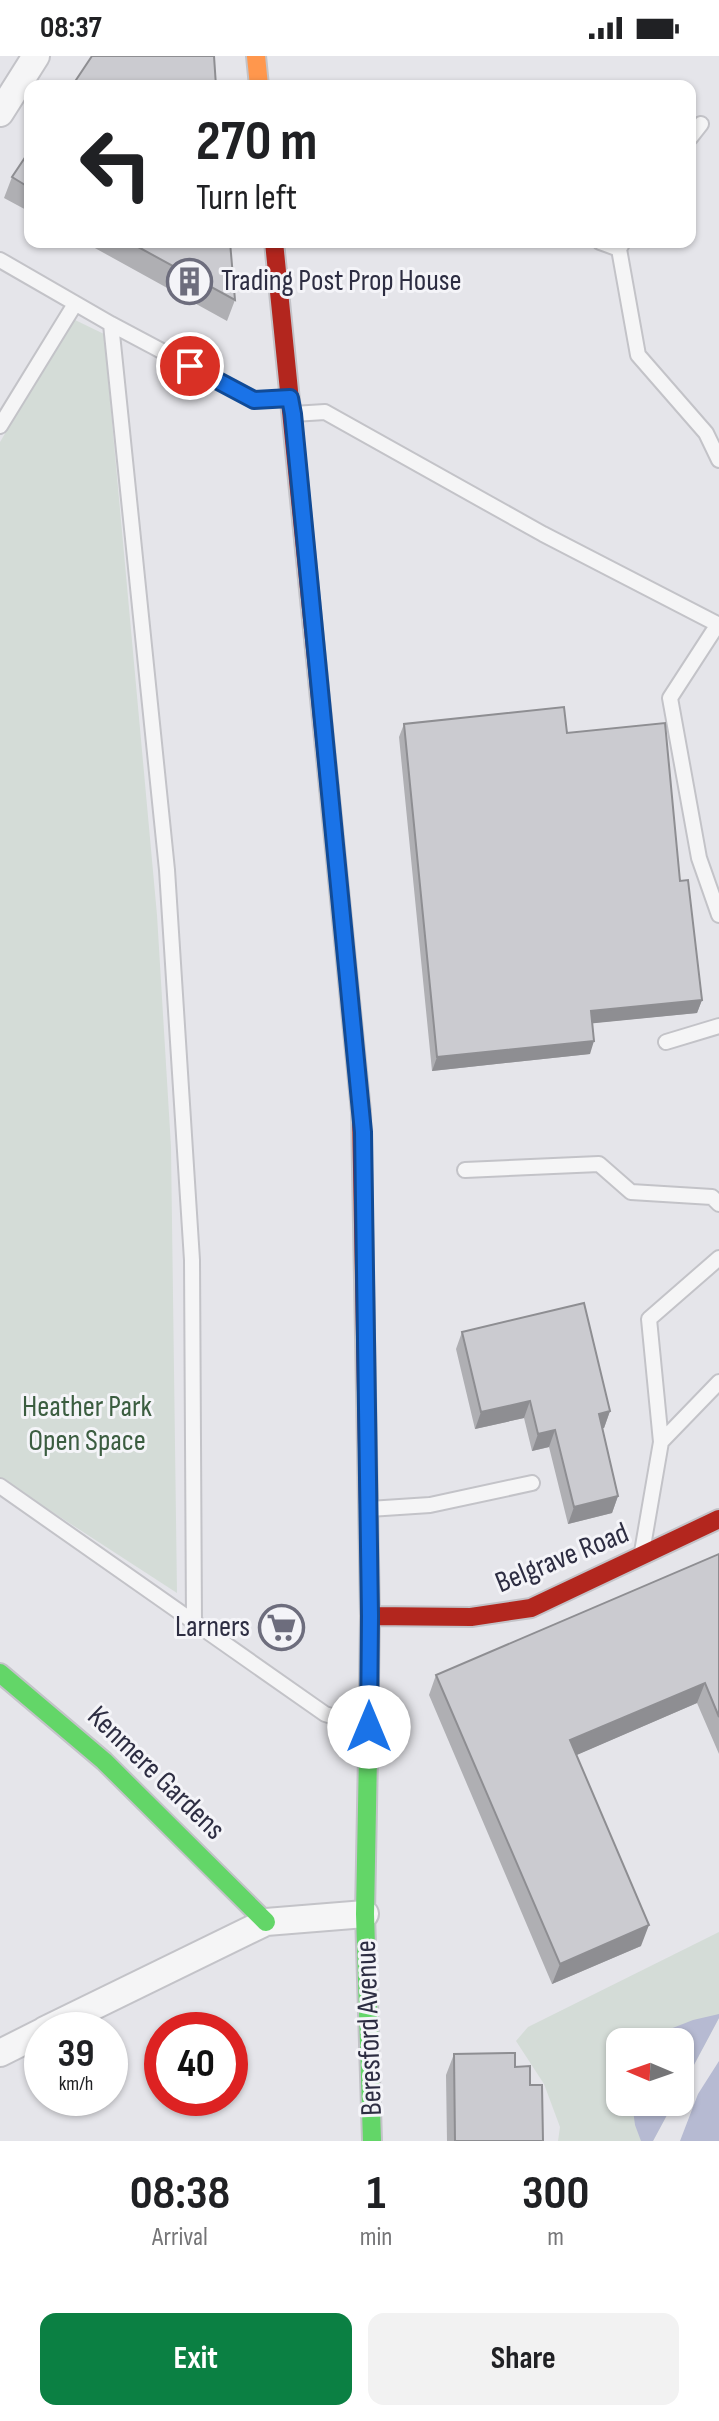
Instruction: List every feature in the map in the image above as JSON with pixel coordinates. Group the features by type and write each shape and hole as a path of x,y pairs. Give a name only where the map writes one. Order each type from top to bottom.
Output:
{"street":[{"path":"0,113 36,56"},
{"path":"256,56 258,80"},
{"name":"Beresford Avenue","path":"275,248 363,1132 370,1616 365,1914 372,2141"},
{"name":"Belgrave Road","path":"370,1616 479,1617 531,1608 719,1519"},
{"name":"Kenmere Gardens","path":"0,1673 48,1709 131,1785 266,1922"},
{"name":"Beresford Avenue","path":"266,1922 365,1914"},
{"path":"83,2012 266,1922"},
{"path":"0,2053 24,2041"}],"lane":[{"path":"696,130 701,124"},
{"path":"621,248 638,355 706,433 719,460"},
{"path":"0,260 111,324 254,400 325,412 543,534 718,624 670,698 699,858 719,915"},
{"path":"0,426 75,304"},
{"path":"111,324 167,870 192,1260 194,1622"},
{"path":"666,1042 719,1026"},
{"path":"465,1170 599,1164 631,1192 712,1197 719,1204"},
{"path":"642,1557 661,1442 649,1319 719,1258"},
{"path":"661,1442 719,1382"},
{"path":"368,1510 430,1505 532,1483"},
{"path":"0,1486 325,1714 369,1727"}],"green space":[{"name":"Heather Park Open Space","path":"73,319 104,334 157,915 171,1147 177,1593 0,1478 0,442"},
{"path":"719,1932 719,2018 694,2065 694,2028 606,2028 606,2116 666,2116 653,2141 558,2141 560,2127 544,2084 516,2041 528,2027"}],"water":[{"path":"719,2014 694,2065 694,2028 673,2028"},
{"path":"719,2061 719,2141 680,2141 690,2116 694,2116 698,2094"},
{"path":"634,2116 666,2116 653,2141 641,2141"}],"building":[{"path":"92,56 214,56 216,80 76,80"},
{"path":"24,159 24,184 12,177"},
{"path":"140,248 231,248 235,300"},
{"path":"564,707 567,733 665,723 680,881 688,880 702,1000 591,1011 594,1041 437,1057 404,724"},
{"path":"584,1303 610,1411 599,1414 618,1496 574,1507 555,1430 538,1434 530,1401 481,1412 462,1332"},
{"path":"719,1554 719,1717 705,1683 570,1740 649,1925 560,1964 436,1675"},
{"path":"515,2053 515,2067 530,2066 530,2085 542,2085 543,2141 455,2141 454,2054"}],"traffic: fast":[{"path":"0,1673 104,1761 266,1922"},
{"path":"368,1754 365,1914 372,2141"}],"traffic: slow":[{"path":"256,56 258,80"},
{"path":"329,788 361,1112"}],"traffic: jam":[{"path":"275,248 329,788"},
{"path":"361,1112 370,1616 368,1754"},
{"path":"370,1616 471,1617 531,1608 719,1519"}],"place":[{"name":"Trading Post Prop House","path":"190,281"},
{"name":"Larners","path":"281,1627"}],"route":[{"path":"190,366 254,400 290,398 293,414 363,1132 369,1727"}]}
